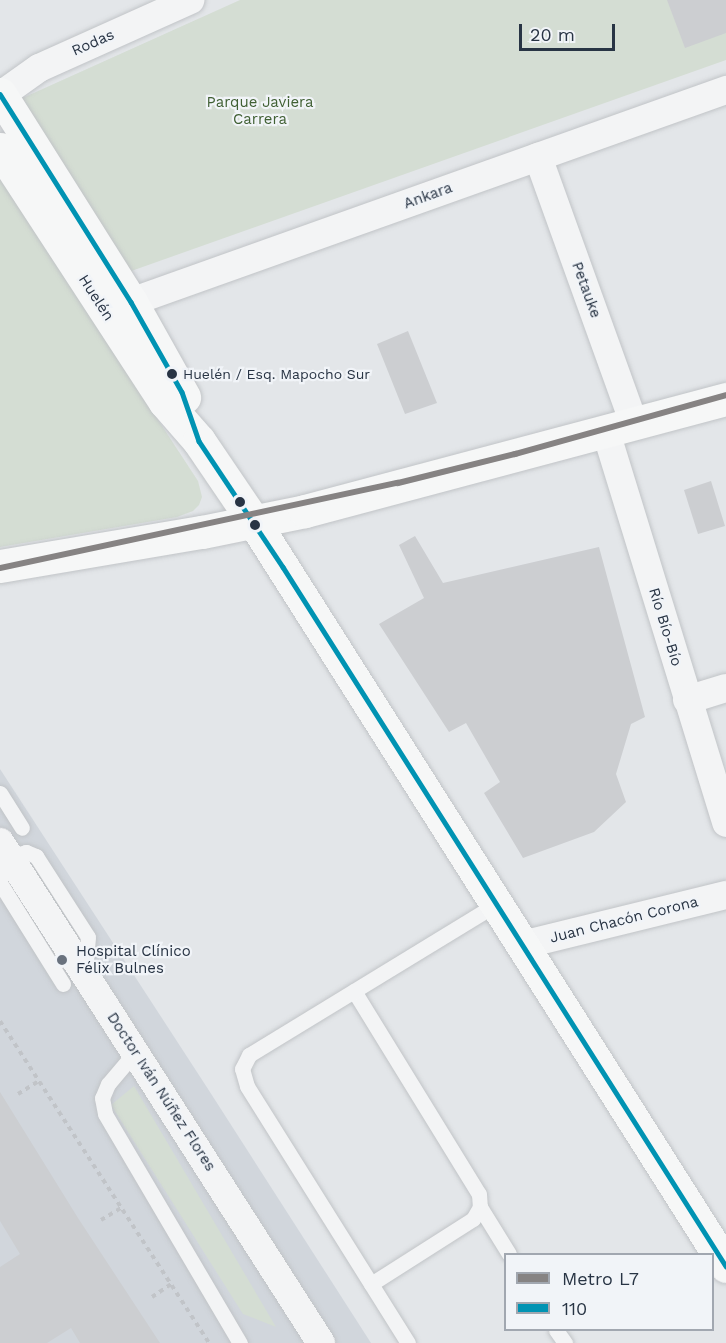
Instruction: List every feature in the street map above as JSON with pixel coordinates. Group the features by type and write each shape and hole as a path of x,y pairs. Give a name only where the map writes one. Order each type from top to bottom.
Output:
{"main road":[{"name":"Huelén","path":"0,95 131,302 182,392 199,441"},
{"name":"Huelén","path":"0,149 165,402 199,441 254,522 726,1266"},
{"path":"0,566 254,522 726,399"}],"street":[{"name":"Rodas","path":"0,95 39,68 190,0"},
{"name":"Ankara","path":"131,302 726,90"},
{"name":"Petauke","path":"538,157 620,428"},
{"name":"Río Bío-Bío","path":"620,428 687,700 726,823"},
{"path":"687,700 726,688"},
{"name":"Doctor Iván Núñez Flores","path":"7,858 74,978 136,1051 321,1343"},
{"name":"Juan Chacón Corona","path":"522,945 726,895"}],"lane":[{"path":"0,793 7,858"},
{"path":"408,1343 246,1086 242,1069 249,1055 496,904"},
{"path":"354,991 480,1194 480,1207 473,1219 371,1284"},
{"path":"136,1051 108,1084 102,1098 105,1114 240,1343"},
{"path":"480,1207 508,1253"}],"path":[{"path":"0,1021 209,1343"},
{"path":"18,1094 39,1081"},
{"path":"101,1220 121,1208"},
{"path":"152,1297 171,1284"}],"shaded area":[{"name":"Hospital Clínico Félix Bulnes","path":"0,769 208,1089 371,1343 0,1343"}],"green space":[{"name":"Parque Javiera Carrera","path":"240,0 726,0 726,60 120,275 16,101"},
{"path":"0,178 198,481 202,497 199,505 193,511 177,517 0,547"},
{"path":"134,1086 276,1327 243,1314 111,1105"}],"building":[{"path":"667,0 726,0 726,33 685,48"},
{"path":"408,331 437,403 405,414 377,344"},
{"path":"711,481 725,526 698,534 684,490"},
{"path":"415,536 443,583 599,547 645,717 631,724 616,774 626,802 594,832 523,858 484,793 500,782 466,723 449,732 379,624 424,598 399,545"},
{"path":"0,1092 78,1218 160,1343 80,1343 71,1328 47,1343 0,1343 0,1267 20,1254 0,1221"}],"metro line":[{"name":"L7","path":"0,568 398,483 515,454 726,395"}],"transit line":[{"name":"110","path":"0,94 131,302 182,392 199,441 283,567 726,1266"}],"place":[{"name":"Huelén / Esq. Mapocho Sur","path":"172,374"},
{"name":"Hospital Clínico Félix Bulnes","path":"62,960"}]}
